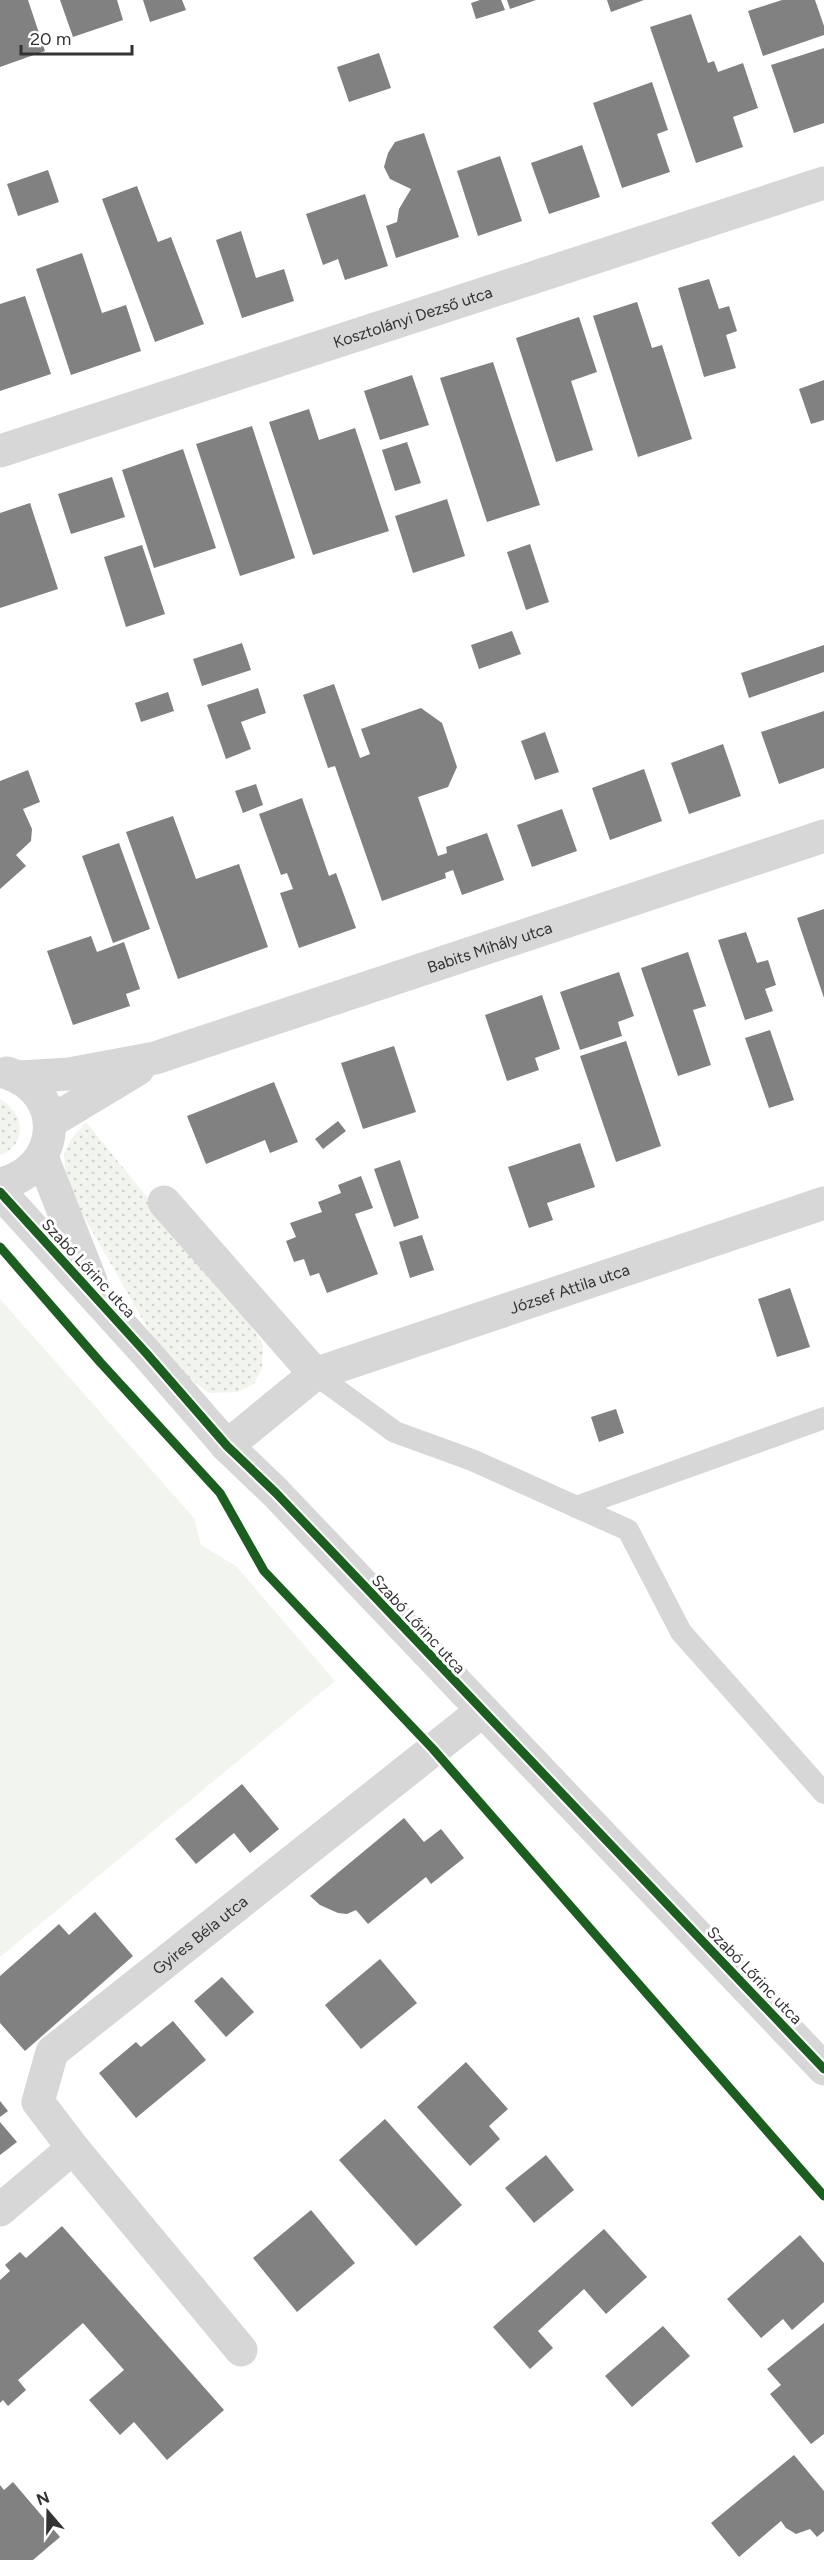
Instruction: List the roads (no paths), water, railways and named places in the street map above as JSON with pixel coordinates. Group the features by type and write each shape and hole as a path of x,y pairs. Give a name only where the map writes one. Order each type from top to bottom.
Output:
{"street":[{"name":"Kosztolányi Dezső utca","path":"0,451 824,183"},
{"name":"Babits Mihály utca","path":"9,1074 69,1074 155,1058 824,836"},
{"name":"Babits Mihály utca","path":"50,1122 155,1058"},
{"path":"0,1184 13,1181 30,1172 42,1157 48,1140 50,1122 45,1103 34,1088 9,1074"},
{"name":"Szabó Lőrinc utca","path":"42,1157 99,1299"},
{"name":"Szabó Lőrinc utca","path":"0,1192 99,1299 227,1446 276,1493 824,2069"},
{"path":"164,1202 315,1374 227,1446"},
{"name":"József Attila utca","path":"315,1374 824,1203"},
{"name":"Gyires Béla utca","path":"241,2350 73,2148 38,2102 52,2052 482,1712"},
{"path":"0,2210 73,2148"}],"lane":[{"path":"315,1374 395,1432 472,1460 628,1530 681,1632 824,1793"},
{"path":"576,1507 824,1418"}]}
